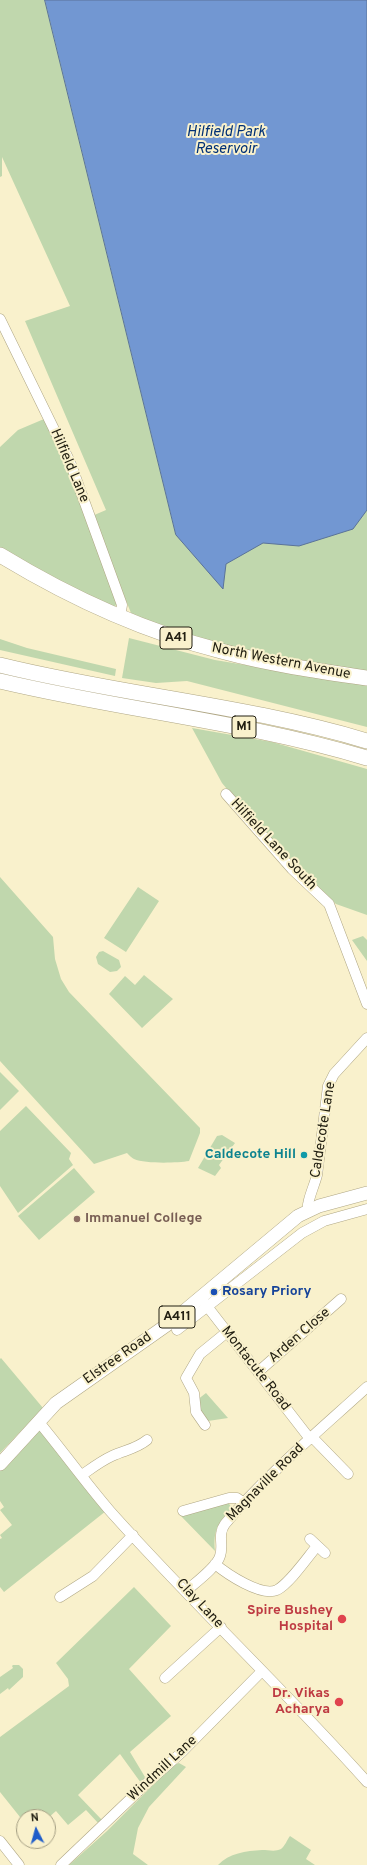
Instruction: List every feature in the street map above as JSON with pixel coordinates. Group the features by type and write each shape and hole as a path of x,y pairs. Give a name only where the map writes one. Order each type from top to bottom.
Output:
{"highway":[{"name":"North Western Avenue","path":"0,555 49,584 120,617 176,638 264,661 367,678"},
{"name":"M1","path":"0,665 72,680 293,721 367,741"},
{"name":"M1","path":"0,681 69,696 246,727 367,758"}],"main road":[{"name":"Elstree Road","path":"0,1464 38,1421 69,1393 171,1322 204,1302 284,1227 308,1210 367,1193"}],"street":[{"name":"Hilfield Lane","path":"0,319 70,462 122,605 120,617"},
{"name":"Hilfield Lane South","path":"226,794 292,869 329,904 367,1004"},
{"name":"Caldecote Lane","path":"308,1210 307,1206 312,1195 317,1175 328,1086 334,1074 367,1038"},
{"path":"177,1330 204,1302 313,1226 324,1221 367,1209"},
{"name":"Arden Close","path":"258,1372 342,1300"},
{"name":"Montacute Road","path":"204,1302 311,1438 348,1474"},
{"path":"205,1425 196,1412 194,1393 186,1378 200,1354 227,1332"},
{"name":"Magnaville Road","path":"215,1564 220,1555 221,1531 244,1503 311,1438 367,1387"},
{"name":"Clay Lane","path":"38,1421 98,1497 262,1671 287,1694 367,1782"},
{"path":"82,1475 112,1455 136,1448 147,1440"},
{"path":"183,1511 230,1498 237,1498 244,1503"},
{"path":"60,1597 93,1576 134,1535"},
{"path":"186,1591 215,1564 243,1582 264,1591 273,1591 284,1584 313,1543 325,1553"},
{"path":"165,1678 220,1627"},
{"name":"Windmill Lane","path":"61,1865 182,1752 262,1671"},
{"path":"0,1841 19,1865"}],"green space":[{"name":"Hilfield Park Reservoir","path":"0,0 367,0 367,672 224,648 135,618 131,613 92,516 106,510 25,321 70,306 2,157 2,176 0,177"},
{"path":"44,419 67,464 117,602 115,607 112,608 0,549 0,447 18,430"},
{"path":"129,638 215,660 367,685 367,727 187,681 156,683 122,678"},
{"path":"0,639 27,648 116,669 115,676 0,650"},
{"path":"192,728 272,742 367,769 367,915 336,904 250,817 222,783"},
{"path":"0,877 53,937 55,959 61,979 69,992 200,1128 200,1133 189,1161 169,1163 146,1162 134,1159 127,1153 94,1164 0,1061"},
{"path":"138,887 159,901 126,952 104,938"},
{"path":"363,936 367,940 367,961 352,940"},
{"path":"103,951 119,960 121,967 117,971 110,972 98,964 96,957 99,952"},
{"path":"144,975 173,999 142,1028 109,994 125,976 135,985"},
{"path":"0,1072 19,1091 0,1110"},
{"path":"26,1106 71,1153 69,1159 73,1165 18,1213 0,1186 0,1131"},
{"path":"222,1135 235,1143 219,1165 221,1168 215,1176 198,1168 217,1136"},
{"path":"74,1168 95,1192 39,1240 18,1216"},
{"path":"1,1358 43,1408 0,1453 0,1359"},
{"path":"206,1393 228,1418 208,1421 202,1418 197,1400"},
{"path":"39,1428 106,1511 4,1592 0,1587 0,1539 2,1538 0,1535 12,1525 0,1510 4,1507 0,1501 0,1471"},
{"path":"227,1501 232,1508 223,1518 216,1532 215,1551 179,1514"},
{"path":"134,1587 171,1626 129,1669 171,1716 130,1752 145,1777 141,1783 120,1754 78,1795 102,1820 99,1824 86,1810 68,1825 56,1809 16,1809 16,1812 0,1792 0,1737 69,1686 68,1679 56,1663"},
{"path":"13,1665 19,1665 23,1669 23,1677 9,1690 8,1688 0,1694 0,1677 13,1668"},
{"path":"179,1763 186,1767 149,1807 138,1828 133,1854 148,1865 69,1865 107,1831 172,1766"},
{"path":"290,1836 311,1850 306,1859 315,1865 218,1865 227,1858 238,1853 256,1850 279,1850 285,1845"}],"water":[{"name":"Hilfield Park Reservoir","path":"45,0 367,0 367,510 353,529 299,546 263,543 226,564 223,589 176,535"}],"place":[{"name":"Caldecote Hill","path":"304,1155"},
{"name":"Immanuel College","path":"77,1219"},
{"name":"Rosary Priory","path":"214,1292"},
{"name":"Spire Bushey Hospital","path":"342,1619"},
{"name":"Dr. Vikas Acharya","path":"339,1702"}]}
